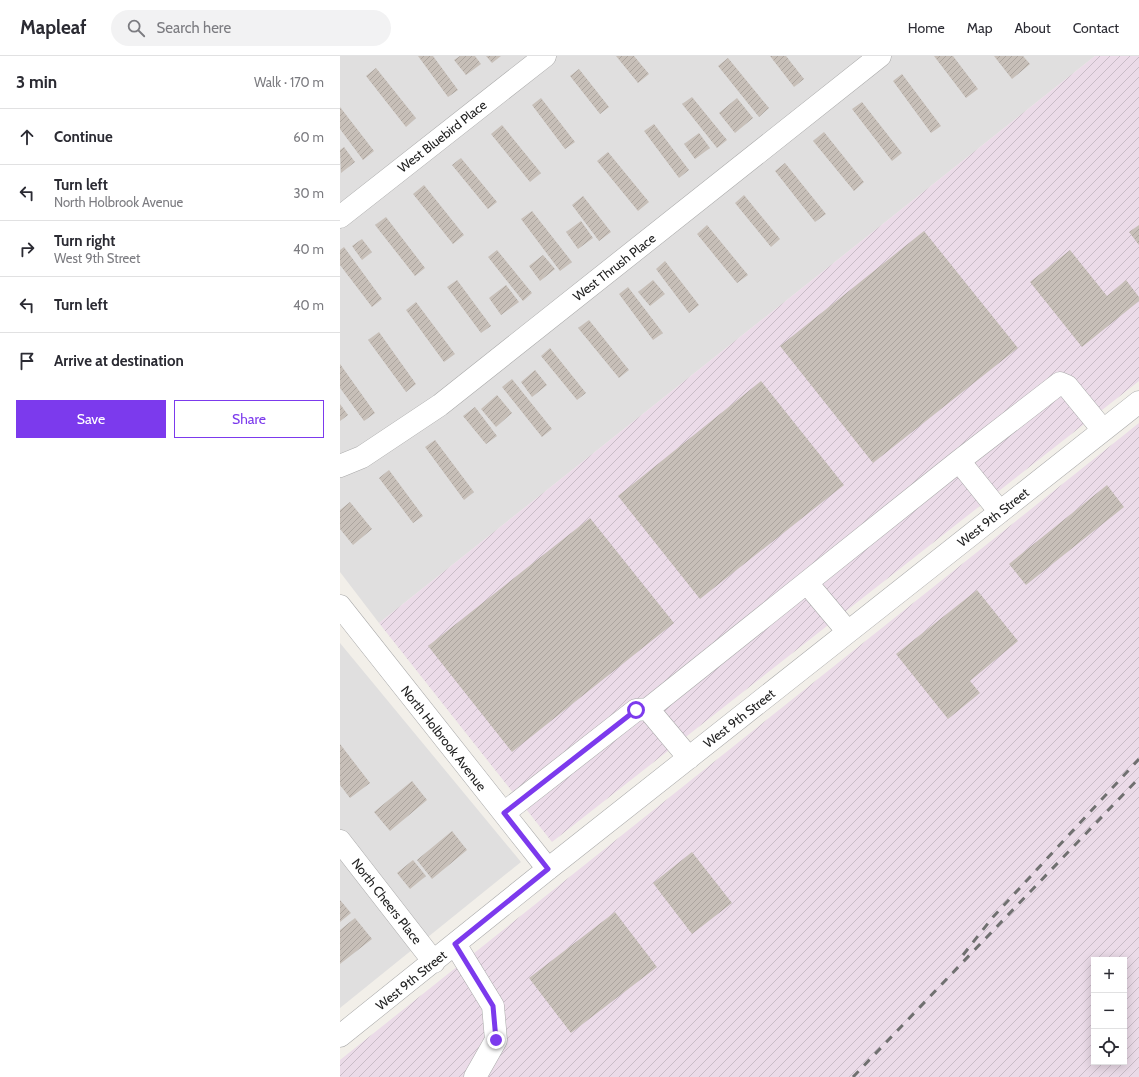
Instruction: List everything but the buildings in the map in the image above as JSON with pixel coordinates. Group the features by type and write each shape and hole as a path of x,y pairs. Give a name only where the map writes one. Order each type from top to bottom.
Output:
{"street":[{"name":"West Bluebird Place","path":"340,217 545,56"},
{"name":"West Thrush Place","path":"340,466 362,457 440,405 880,56"},
{"path":"504,813 636,710 648,709 959,461 1060,383 1067,386 1103,430"},
{"name":"West 9th Street","path":"340,1036 548,869 1139,402"},
{"path":"959,461 1000,512"},
{"path":"807,583 848,632"},
{"name":"North Holbrook Avenue","path":"340,606 548,869"},
{"path":"648,709 688,758"},
{"name":"North Cheers Place","path":"340,841 434,962"},
{"path":"455,944 493,1006 496,1040 475,1077"}],"shaded area":[{"path":"340,56 1095,56 379,623 340,572"},
{"path":"1095,56 1139,56 1139,381 552,842 379,623"},
{"path":"1139,423 1139,1077 340,1077 340,1060"},
{"path":"340,643 521,862 340,1008"}],"railway":[{"path":"963,955 993,917 1139,759"},
{"path":"853,1077 1139,778"}],"route":[{"path":"496,1040 493,1006 455,944 548,869 504,813 636,710"}]}
